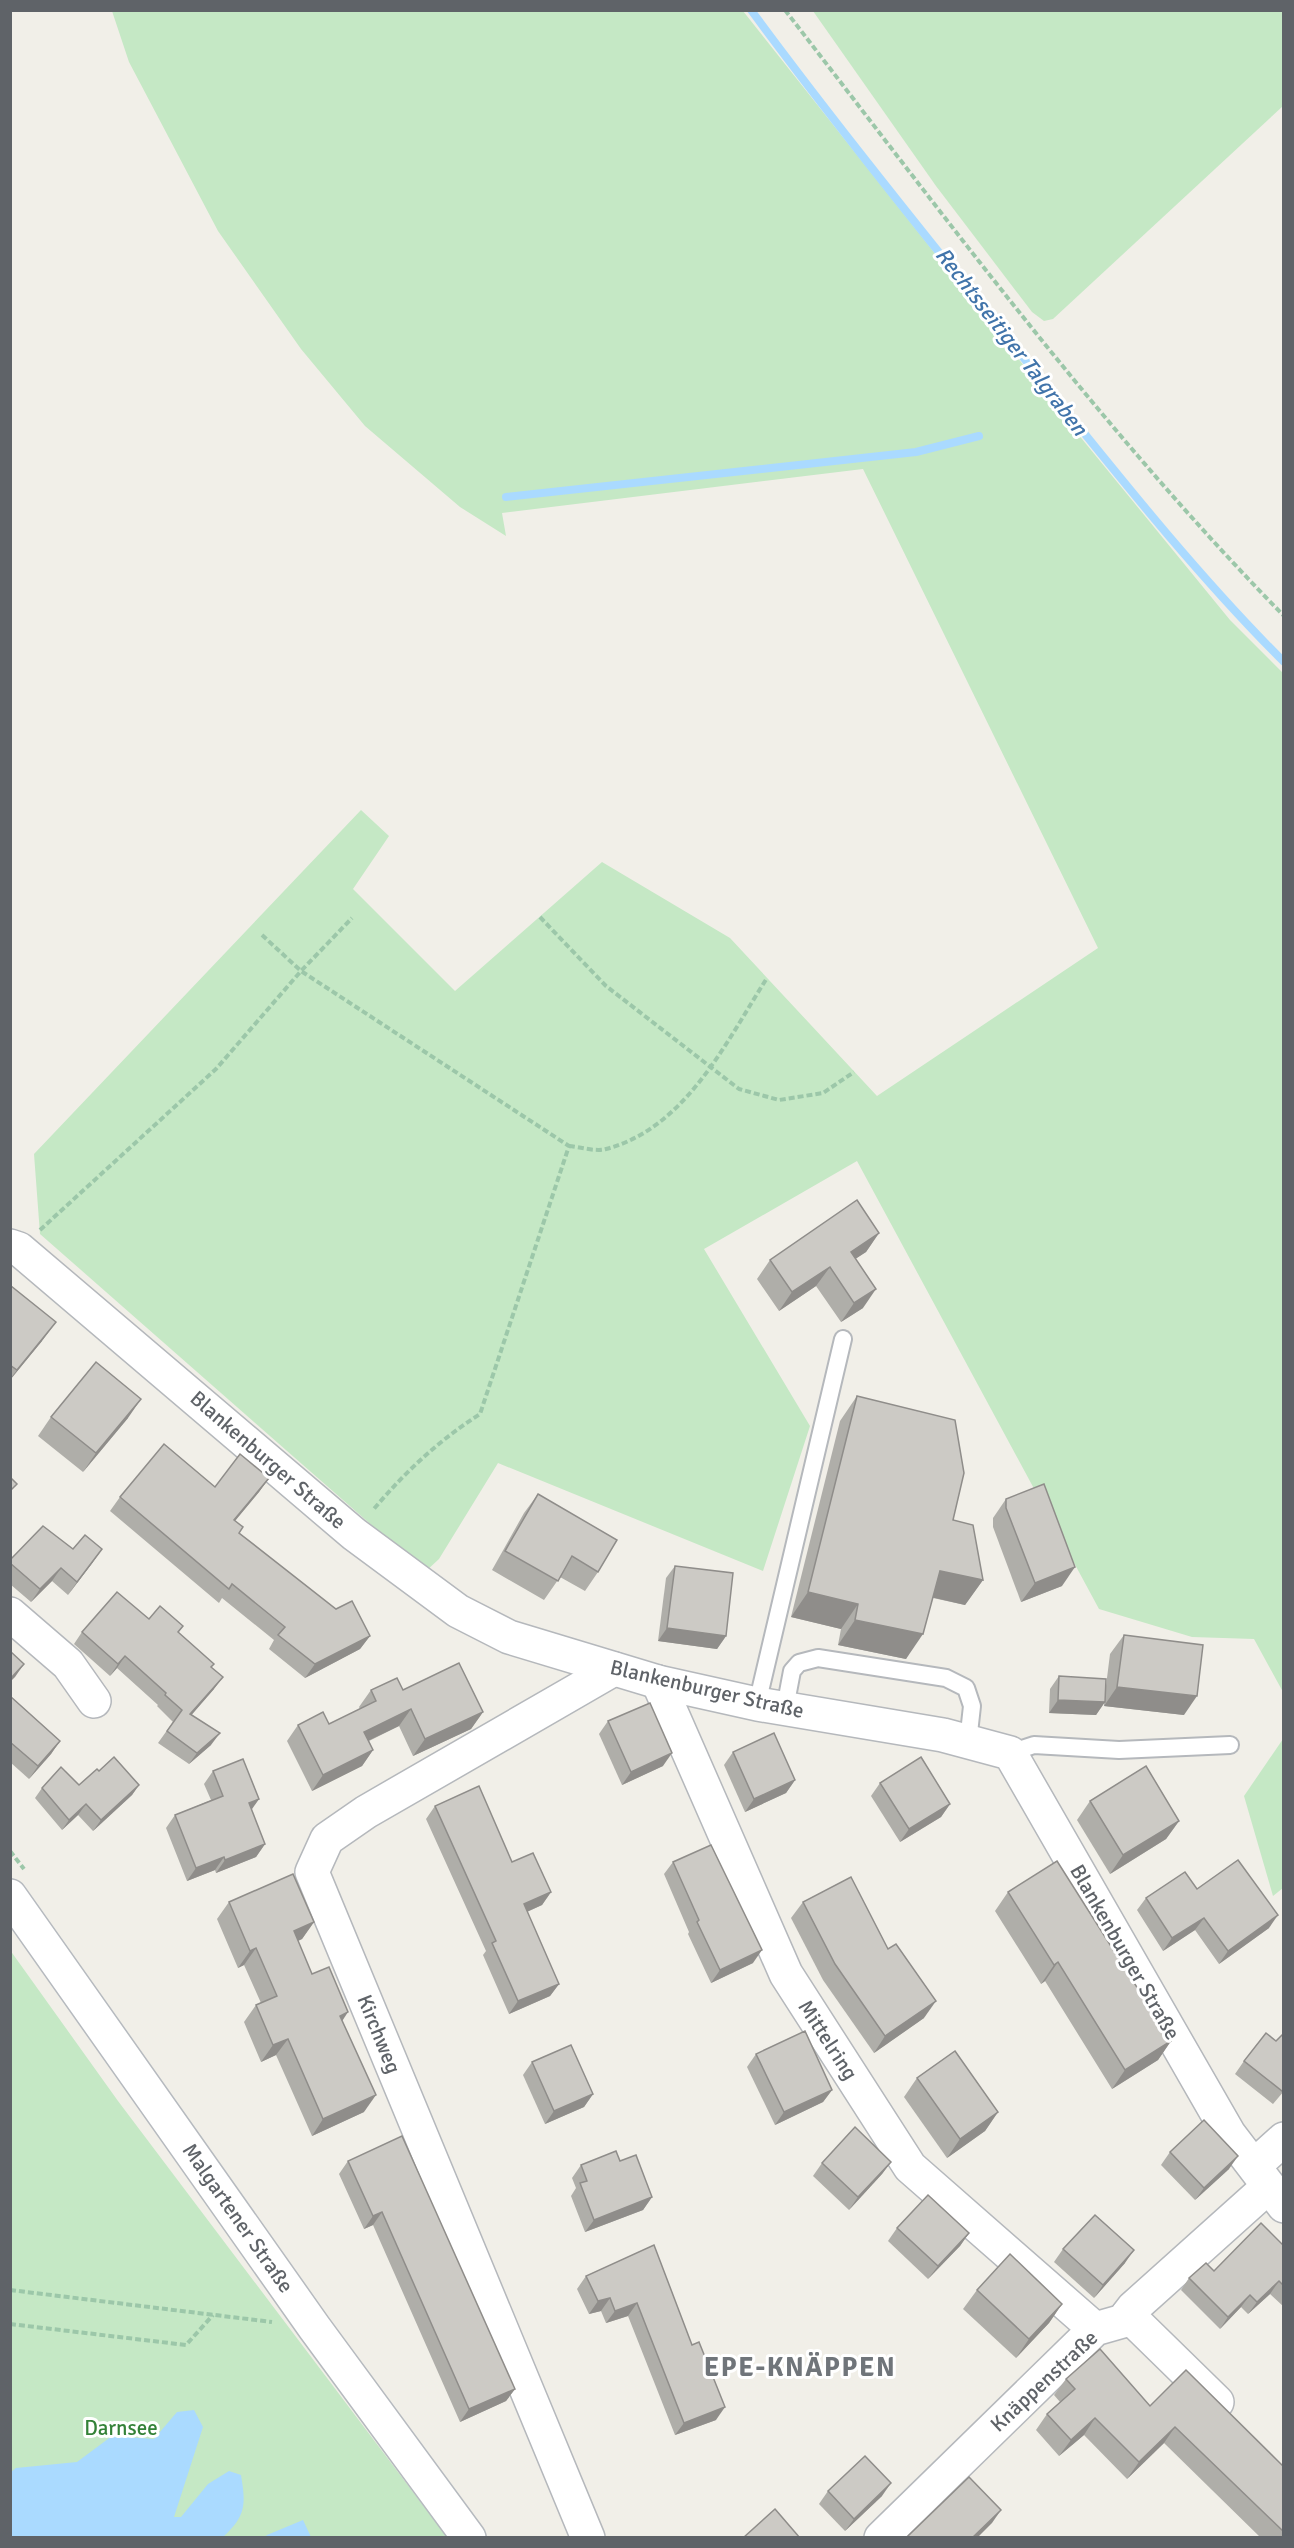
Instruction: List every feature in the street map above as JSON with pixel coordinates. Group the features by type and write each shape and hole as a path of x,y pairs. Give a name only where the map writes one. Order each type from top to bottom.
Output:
{"street":[{"name":"Blankenburger Straße","path":"15,1248 354,1534 458,1611 509,1637 658,1682 771,1706 943,1735 1010,1753 1229,2134 1269,2186"},
{"path":"10,1614 68,1664 94,1701"},
{"name":"Kirchweg","path":"588,2538 312,1872 327,1839 366,1812 614,1669"},
{"name":"Mittelring","path":"658,1682 786,1974 910,2166 1095,2329"},
{"name":"Malgartener Straße","path":"10,1896 314,2327 469,2538"},
{"name":"Knäppenstraße","path":"880,2538 1095,2329 1123,2321 1269,2186 1284,2139"},
{"path":"1128,2315 1234,2419"}],"lane":[{"path":"771,1706 843,1339"},
{"path":"771,1706 799,1663 818,1658 946,1678 966,1688 972,1706 968,1742"},
{"path":"1010,1753 1034,1745 1119,1750 1230,1746"}],"path":[{"path":"785,10 1022,316 1215,546 1284,616"},
{"path":"540,917 606,986 739,1089 779,1100 823,1093 854,1072"},
{"path":"15,1248 96,1181 216,1069 301,971 352,918"},
{"path":"262,935 301,971 569,1146 604,1150 640,1135 674,1111 709,1068 767,978"},
{"path":"354,1534 394,1485 445,1436 480,1414 569,1146"},
{"path":"10,2290 314,2327"},
{"path":"10,2324 186,2345 213,2315"}],"green space":[{"path":"112,11 743,11 1082,439 1230,620 1283,673 1283,1692 1254,1639 1192,1637 1099,1609 857,1161 704,1249 810,1426 763,1571 498,1463 439,1559 425,1572 40,1234 34,1154 361,810 389,836 353,889 455,991 602,862 730,938 877,1096 1098,948 863,469 502,513 506,536 460,507 365,426 301,349 218,231 129,62"},
{"path":"813,11 1283,11 1283,106 1053,319 1044,321 1032,312 936,186"},
{"path":"1283,1739 1283,1888 1273,1896 1244,1796"},
{"name":"Darnsee","path":"10,1950 118,2101 447,2537 11,2537"}],"water":[{"path":"194,2410 203,2427 174,2517 181,2517 208,2484 229,2471 241,2475 244,2502 240,2516 231,2530 223,2537 11,2537 11,2472 16,2468 77,2462 112,2436 154,2439 177,2412"},
{"path":"303,2520 311,2537 265,2537 267,2535"}],"building":[{"path":"857,1200 879,1233 851,1252 876,1289 854,1303 830,1267 792,1292 770,1260"},
{"path":"10,1286 56,1322 17,1370 10,1365"},
{"path":"96,1362 141,1399 96,1453 51,1417"},
{"path":"857,1396 955,1420 964,1473 953,1520 973,1525 983,1580 940,1571 923,1634 855,1620 858,1604 808,1592"},
{"path":"164,1444 215,1487 240,1454 269,1478 234,1520 243,1527 239,1533 336,1609 352,1601 370,1636 315,1664 278,1635 285,1627 232,1584 229,1589 120,1497"},
{"path":"10,1477 17,1484 10,1491"},
{"path":"1044,1484 1075,1567 1035,1583 1006,1508 1006,1499"},
{"path":"538,1494 617,1540 598,1572 572,1556 558,1581 505,1551"},
{"path":"43,1526 73,1549 85,1535 102,1549 77,1582 61,1568 40,1589 10,1563 10,1560"},
{"path":"675,1566 733,1573 726,1636 667,1628"},
{"path":"117,1592 149,1619 160,1606 183,1626 178,1632 214,1664 211,1667 223,1677 190,1714 220,1733 197,1753 167,1731 182,1710 165,1695 166,1693 125,1656 118,1664 82,1632"},
{"path":"1124,1635 1203,1645 1197,1696 1117,1687"},
{"path":"10,1651 24,1664 10,1679"},
{"path":"459,1663 483,1712 425,1739 411,1709 364,1732 373,1750 323,1775 298,1725 323,1712 329,1724 376,1701 371,1690 397,1678 403,1690"},
{"path":"1059,1676 1106,1679 1105,1702 1058,1700"},
{"path":"10,1696 60,1741 38,1766 10,1742"},
{"path":"650,1703 672,1753 631,1772 608,1721"},
{"path":"774,1733 795,1780 754,1799 733,1752"},
{"path":"114,1757 139,1785 101,1820 86,1804 69,1820 42,1788 61,1767 79,1785"},
{"path":"921,1757 950,1804 909,1829 880,1783"},
{"path":"243,1759 259,1799 249,1803 265,1844 225,1860 224,1857 196,1868 175,1815 223,1796 213,1771"},
{"path":"1146,1766 1179,1821 1123,1855 1090,1801"},
{"path":"479,1786 512,1862 533,1853 551,1892 524,1904 559,1984 518,2001 492,1943 496,1941 435,1806"},
{"path":"711,1845 762,1950 720,1970 697,1922 699,1920 673,1862"},
{"path":"1238,1860 1278,1915 1228,1951 1204,1918 1172,1938 1146,1898 1185,1872 1197,1889"},
{"path":"1057,1861 1171,2041 1125,2070 1058,1962 1054,1965 1008,1892"},
{"path":"293,1874 314,1922 294,1931 312,1974 329,1967 348,2012 340,2016 376,2095 323,2119 288,2039 273,2045 256,2005 277,1996 256,1948 250,1951 229,1902"},
{"path":"851,1877 888,1949 896,1944 936,2001 885,2036 835,1964 803,1902"},
{"path":"805,2031 832,2090 784,2112 756,2054"},
{"path":"1266,2033 1276,2041 1284,2033 1284,2089 1282,2091 1244,2061"},
{"path":"571,2045 593,2094 554,2111 532,2062"},
{"path":"955,2051 998,2112 960,2139 917,2078"},
{"path":"1204,2120 1238,2156 1204,2188 1170,2152"},
{"path":"855,2127 891,2162 858,2197 822,2163"},
{"path":"402,2136 515,2389 469,2409 382,2212 373,2216 348,2161"},
{"path":"616,2151 620,2161 636,2155 652,2197 594,2220 580,2183 587,2181 581,2165"},
{"path":"928,2195 969,2233 938,2266 897,2228"},
{"path":"1095,2215 1134,2250 1103,2285 1063,2249"},
{"path":"1261,2223 1284,2246 1284,2286 1279,2281 1257,2302 1250,2295 1228,2317 1189,2278 1206,2263 1214,2271"},
{"path":"654,2245 692,2345 699,2342 725,2407 684,2423 637,2303 615,2311 610,2298 598,2301 586,2276"},
{"path":"1010,2254 1062,2304 1029,2339 977,2290"},
{"path":"1100,2349 1150,2406 1186,2370 1284,2467 1284,2532 1175,2427 1139,2462 1095,2418 1071,2440 1047,2414 1075,2389 1066,2379"},
{"path":"865,2456 891,2483 854,2519 828,2491"},
{"path":"969,2477 1001,2510 972,2538 905,2538 908,2536"},
{"path":"775,2509 800,2538 743,2538"}],"waterway":[{"name":"Rechtsseitiger Talgraben","path":"751,10 885,185 1117,474 1215,589 1284,662"},
{"path":"506,497 916,452 979,436"}],"district":[{"name":"EPE-KNÄPPEN","path":"800,2367"}]}
